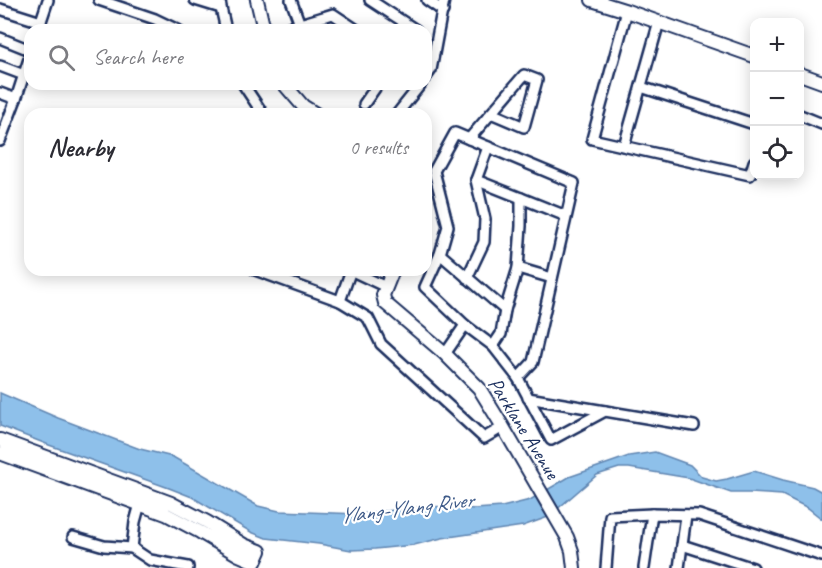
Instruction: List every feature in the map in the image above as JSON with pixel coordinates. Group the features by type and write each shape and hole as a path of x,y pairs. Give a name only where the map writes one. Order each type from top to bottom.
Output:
{"street":[{"path":"41,24 48,0"},
{"path":"99,0 165,24"},
{"path":"195,0 220,4 225,24"},
{"path":"257,0 263,24"},
{"path":"291,0 300,24"},
{"path":"370,0 407,24"},
{"path":"427,0 443,11"},
{"path":"432,65 444,0"},
{"path":"592,0 750,54"},
{"path":"0,9 35,24"},
{"path":"627,11 592,139 750,175"},
{"path":"308,24 333,14 348,24"},
{"path":"624,146 659,22"},
{"path":"0,38 24,48"},
{"path":"432,40 436,43"},
{"path":"0,66 24,75 3,126 0,141"},
{"path":"469,139 491,113 524,75 537,80 524,127 491,113"},
{"path":"804,78 822,82"},
{"path":"640,87 750,123"},
{"path":"247,90 258,108"},
{"path":"287,90 298,108"},
{"path":"364,104 374,90"},
{"path":"402,108 415,90"},
{"path":"0,93 16,99"},
{"path":"804,117 822,124"},
{"path":"432,272 448,226 434,171 455,133 574,183 533,362 518,378"},
{"path":"467,278 484,242 485,219 476,180 488,147"},
{"path":"476,180 566,216"},
{"path":"494,346 501,334 505,310 518,268 521,198"},
{"path":"440,254 505,310"},
{"path":"518,268 552,278"},
{"path":"271,276 340,301 368,318 381,344 484,438 504,427"},
{"path":"340,301 348,276"},
{"path":"363,276 386,287 391,276"},
{"path":"430,276 425,287 465,324 494,346 518,378 551,440 605,411"},
{"name":"Parklane Avenue","path":"386,287 383,295 385,303 445,354 479,388 504,427 570,543 574,568"},
{"path":"445,354 465,324"},
{"path":"528,398 694,426"},
{"path":"0,440 141,498 255,562 260,551 236,540 171,502 141,498 0,453"},
{"path":"132,548 141,498"},
{"path":"644,568 652,514"},
{"path":"679,568 686,515"},
{"path":"606,568 610,516 699,515 822,556"},
{"path":"73,537 104,546 132,548 150,560 188,568"},
{"path":"682,545 753,568"}],"water":[{"path":"0,393 140,449 173,457 258,506 279,511 360,514 429,506 475,509 502,507 530,500 569,477 629,456 655,452 690,465 702,477 716,481 754,471 813,487 822,492 822,519 808,508 782,495 731,493 689,478 619,468 597,475 548,517 523,526 442,538 414,545 375,549 351,550 266,538 251,532 192,497 0,426"}],"water label":[{"name":"Ylang-Ylang River","path":"406,507"}]}
